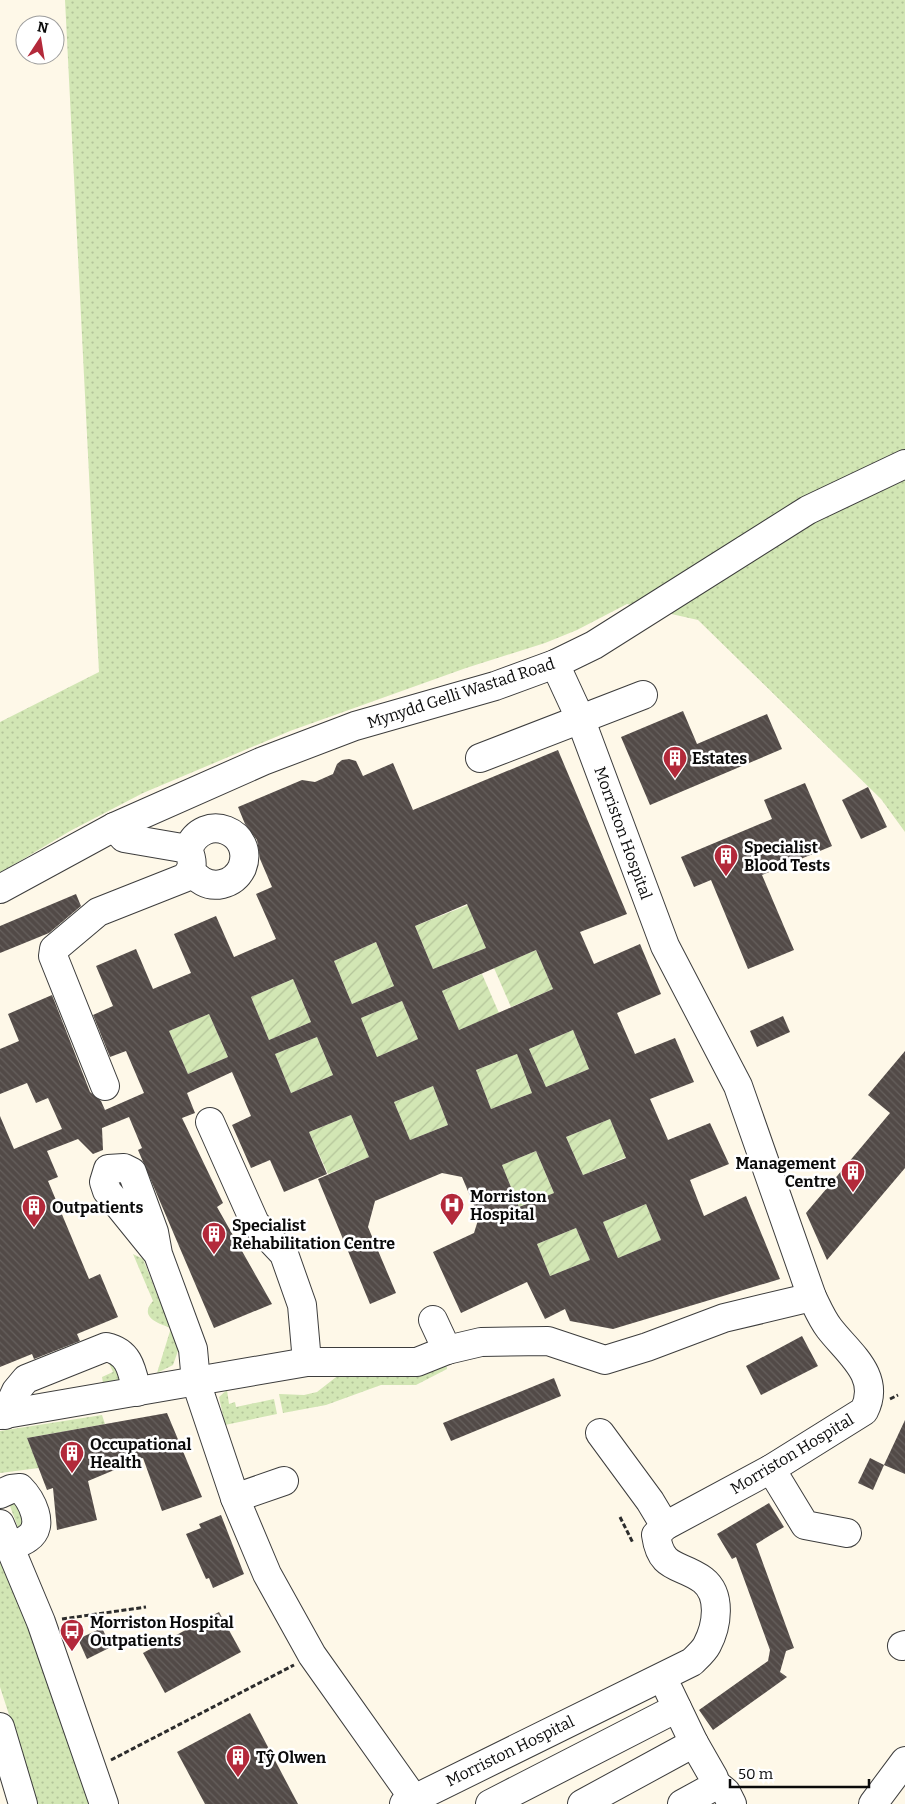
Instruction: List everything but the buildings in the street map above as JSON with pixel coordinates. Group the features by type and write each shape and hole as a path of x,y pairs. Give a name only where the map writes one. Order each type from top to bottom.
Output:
{"street":[{"name":"Mynydd Gelli Wastad Road","path":"0,890 114,827 263,761 355,726 495,686 555,664 594,645 808,510 905,464"},
{"name":"Morriston Hospital","path":"409,1801 692,1662 707,1646 717,1619 711,1590 703,1580 675,1567 663,1557 656,1535 665,1526 771,1469 864,1411 869,1402 869,1383 865,1371 827,1326 812,1297 738,1086 665,946 580,718 555,664"},
{"path":"480,758 642,695"},
{"path":"105,1086 53,956 54,949 98,912 184,878 190,860 124,838 114,827"},
{"path":"210,1122 256,1223 284,1254 302,1305 307,1362"},
{"path":"158,1254 194,1349 196,1382 235,1498 267,1574 312,1655 409,1801"},
{"path":"3,1415 307,1362 417,1362 447,1350 481,1342 548,1341 605,1360 647,1347 724,1318 812,1297"},
{"path":"433,1320 447,1350"},
{"path":"3,1415 16,1391 26,1379 106,1347 124,1354 132,1368 137,1392"},
{"path":"600,1433 650,1501 665,1526"},
{"path":"771,1469 804,1525 847,1533"},
{"path":"235,1498 284,1481"},
{"path":"0,1494 11,1489 20,1488 27,1495 35,1513 36,1526 30,1537 3,1531"},
{"path":"3,1531 41,1622 104,1804"},
{"path":"661,1676 715,1783 726,1792 732,1804"},
{"path":"490,1804 677,1708"},
{"path":"0,1727 23,1804"},
{"path":"582,1804 694,1743"},
{"path":"873,1804 905,1761"},
{"path":"682,1804 713,1787 715,1783"}],"path":[{"path":"620,1517 634,1545"},
{"path":"41,1622 146,1607"},
{"path":"93,1768 132,1750 312,1655"}],"green space":[{"path":"65,0 905,0 905,832 881,799 698,620 627,604 577,630 545,643 466,668 290,731 143,793 70,831 0,873 0,722 99,672"},
{"path":"468,905 486,948 433,969 415,926"},
{"path":"376,942 394,986 352,1004 334,961"},
{"path":"536,950 553,989 511,1007 494,968"},
{"path":"482,974 499,1013 459,1030 442,991"},
{"path":"293,979 311,1022 269,1040 251,997"},
{"path":"402,1001 418,1039 377,1057 361,1018"},
{"path":"209,1014 228,1057 188,1074 169,1031"},
{"path":"573,1030 589,1069 546,1087 529,1049"},
{"path":"317,1037 333,1075 291,1093 275,1054"},
{"path":"517,1054 532,1093 491,1109 476,1070"},
{"path":"433,1086 448,1125 410,1140 394,1102"},
{"path":"351,1115 369,1157 328,1174 309,1132"},
{"path":"610,1119 626,1157 583,1175 566,1137"},
{"path":"536,1151 554,1193 519,1207 502,1165"},
{"path":"646,1204 661,1240 618,1258 603,1222"},
{"path":"576,1228 590,1260 550,1276 537,1244"},
{"path":"133,1254 143,1259 171,1328 156,1322 149,1316 149,1307 153,1301"},
{"path":"171,1328 179,1348 173,1365 157,1373"},
{"path":"104,1352 125,1378 103,1383 102,1377 113,1372"},
{"path":"446,1365 447,1369 416,1385 381,1385 326,1405 283,1413 279,1394 304,1395 317,1392 340,1374 405,1374"},
{"path":"227,1390 229,1404 235,1402 236,1407 274,1399 277,1414 225,1425 219,1397"},
{"path":"102,1415 105,1424 27,1438 39,1468 0,1473 0,1431"},
{"path":"10,1496 30,1514 20,1533 7,1498"},
{"path":"0,1562 11,1586 17,1583 90,1804 38,1804 0,1687"}],"place":[{"name":"Estates","path":"675,779"},
{"name":"Specialist Blood Tests","path":"726,877"},
{"name":"Management Centre","path":"853,1193"},
{"name":"Morriston Hospital","path":"452,1226"},
{"name":"Outpatients","path":"34,1228"},
{"name":"Specialist Rehabilitation Centre","path":"214,1255"},
{"name":"Occupational Health","path":"72,1474"},
{"name":"Morriston Hospital Outpatients","path":"72,1652"},
{"name":"Tŷ Olwen","path":"238,1778"}]}
